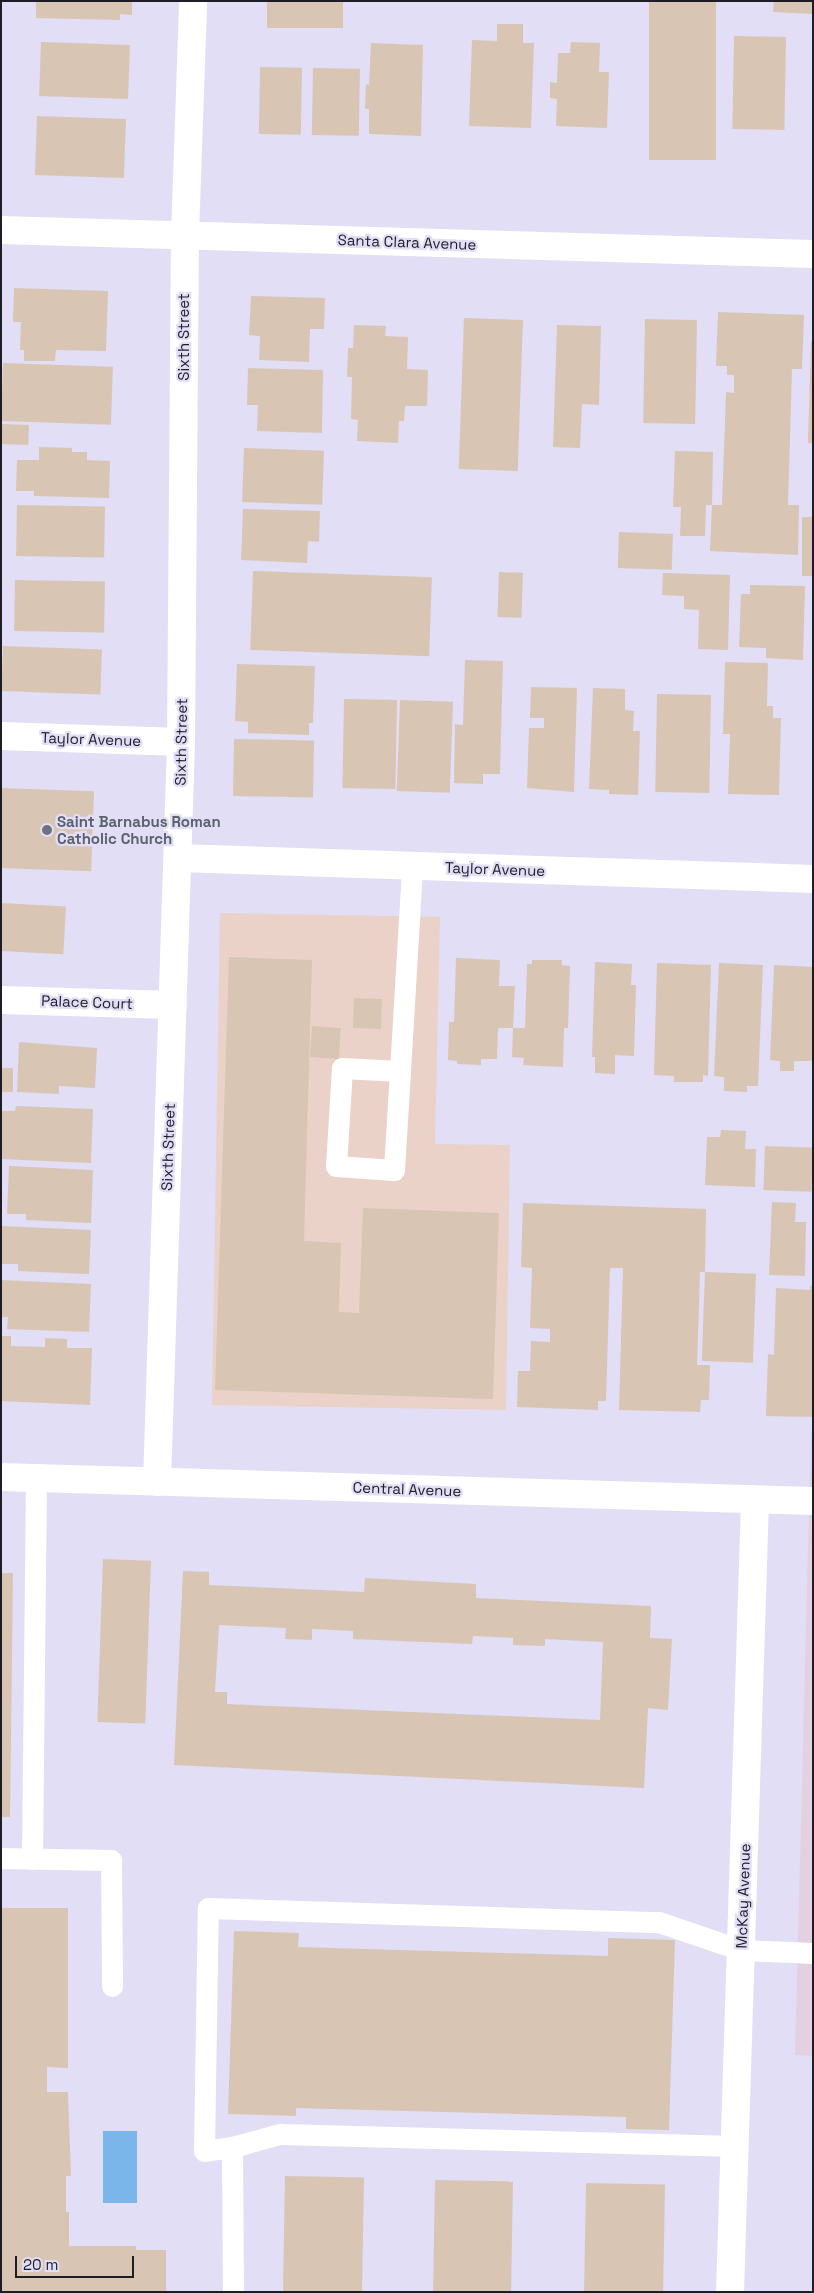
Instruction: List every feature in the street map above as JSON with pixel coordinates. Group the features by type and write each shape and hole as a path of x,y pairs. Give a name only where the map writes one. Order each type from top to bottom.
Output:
{"street":[{"name":"Sixth Street","path":"157,1482 181,742 185,235 194,1"},
{"name":"Santa Clara Avenue","path":"1,230 813,254"},
{"name":"Taylor Avenue","path":"1,736 181,742"},
{"name":"Taylor Avenue","path":"178,858 813,879"},
{"name":"Palace Court","path":"1,1000 173,1005"},
{"name":"Central Avenue","path":"1,1477 813,1501"},
{"name":"McKay Avenue","path":"730,2292 755,1499"}],"lane":[{"path":"400,1071 342,1068 336,1166 394,1170 400,1071 412,866"},
{"path":"32,1859 36,1478"},
{"path":"1,1858 111,1860 112,1986"},
{"path":"735,2146 280,2134 232,2147 204,2151 208,1908 659,1922 741,1950 813,1953"},
{"path":"232,2147 233,2292"}],"shaded area":[{"path":"220,913 440,917 435,1144 510,1145 506,1410 212,1405"},
{"path":"811,1433 813,1433 813,2056 795,2055"}],"water":[{"path":"103,2131 137,2131 137,2203 103,2203"}],"building":[{"path":"36,1 132,1 132,15 120,14 120,20 36,18"},
{"path":"267,1 343,1 343,28 267,28"},
{"path":"649,1 716,1 716,160 649,160"},
{"path":"774,1 812,1 812,14 773,12"},
{"path":"497,24 523,24 523,43 534,43 531,128 469,126 472,40 497,41"},
{"path":"734,36 786,37 784,130 732,129"},
{"path":"41,42 130,45 128,99 39,96"},
{"path":"571,42 600,43 599,72 609,72 607,128 556,126 557,99 550,98 550,82 557,83 558,53 570,53"},
{"path":"371,43 423,45 421,136 369,134 369,109 365,109 366,84 369,85"},
{"path":"260,67 302,68 301,135 259,134"},
{"path":"313,68 360,69 359,136 312,135"},
{"path":"37,116 126,119 124,178 35,175"},
{"path":"14,288 108,291 106,351 56,350 55,361 24,361 24,350 20,350 21,322 13,322"},
{"path":"251,296 325,298 324,329 310,329 309,362 259,360 260,336 249,335"},
{"path":"718,312 804,315 802,369 792,369 788,505 799,505 798,555 710,551 712,505 722,505 726,392 734,393 734,375 727,375 727,366 716,366"},
{"path":"464,318 523,320 518,471 459,469"},
{"path":"645,319 697,320 695,424 643,423"},
{"path":"354,325 386,326 385,336 408,337 407,369 428,370 427,406 405,406 404,421 399,421 398,443 357,441 358,420 351,419 352,377 347,377 348,348 353,348"},
{"path":"557,325 601,326 599,405 582,404 580,448 553,447"},
{"path":"811,341 813,341 813,443 808,443"},
{"path":"3,363 113,367 111,425 1,421"},
{"path":"248,368 323,370 322,433 257,431 258,405 247,405"},
{"path":"1,424 29,425 28,445 1,444"},
{"path":"39,447 72,448 72,452 87,452 87,460 110,461 109,498 34,496 34,491 16,491 17,460 39,460"},
{"path":"244,448 324,451 322,505 242,502"},
{"path":"675,451 713,452 712,505 706,505 705,536 680,536 681,507 673,507"},
{"path":"17,505 105,507 104,558 16,556"},
{"path":"243,509 320,511 319,542 308,541 307,563 241,560"},
{"path":"802,517 813,517 813,576 802,576"},
{"path":"619,532 673,534 672,570 618,568"},
{"path":"253,571 432,577 429,656 250,650"},
{"path":"499,572 523,573 521,618 497,617"},
{"path":"663,573 730,575 728,650 698,649 699,610 684,609 684,596 662,595"},
{"path":"15,580 105,582 104,633 14,631"},
{"path":"750,585 805,586 803,660 766,658 766,648 739,647 741,594 750,594"},
{"path":"3,646 102,649 100,694 1,691"},
{"path":"465,660 503,661 500,774 483,774 483,784 454,783 455,724 463,725"},
{"path":"725,662 768,663 767,706 773,706 773,718 781,718 779,795 728,794 730,734 723,734"},
{"path":"237,664 315,666 313,723 309,723 309,735 248,733 248,722 235,721"},
{"path":"531,687 577,688 574,792 527,788 529,728 544,728 544,718 530,718"},
{"path":"593,688 625,689 625,710 634,711 633,731 640,731 638,795 609,794 609,790 589,789"},
{"path":"657,694 711,695 709,793 655,792"},
{"path":"344,699 397,700 395,789 342,788"},
{"path":"400,700 453,702 450,793 397,791"},
{"path":"234,739 314,740 313,797 233,796"},
{"name":"Saint Barnabus Roman Catholic Church","path":"1,788 94,791 91,871 1,868"},
{"path":"1,903 66,906 63,954 1,951"},
{"path":"229,957 312,960 304,1241 341,1243 339,1312 359,1313 363,1208 499,1213 493,1399 215,1390"},
{"path":"456,958 500,960 499,986 515,986 513,1028 498,1028 497,1059 481,1059 481,1065 457,1064 457,1061 448,1060 449,1022 454,1022"},
{"path":"532,960 562,960 562,965 570,966 568,1028 564,1028 563,1067 523,1065 524,1058 512,1057 513,1028 525,1028 527,964 532,964"},
{"path":"595,962 632,964 631,985 636,985 634,1056 615,1055 615,1074 595,1073 595,1057 592,1057"},
{"path":"657,963 711,965 708,1076 703,1075 703,1082 674,1082 674,1076 654,1075"},
{"path":"719,963 763,965 758,1086 747,1086 747,1092 724,1091 724,1077 714,1076"},
{"path":"774,965 813,967 812,1061 794,1061 794,1071 780,1071 780,1061 770,1060"},
{"path":"354,998 382,999 381,1029 353,1028"},
{"path":"312,1026 341,1028 339,1059 310,1057"},
{"path":"19,1042 97,1048 95,1088 59,1086 59,1094 17,1092"},
{"path":"1,1068 13,1068 13,1092 1,1092"},
{"path":"16,1106 93,1109 91,1163 1,1159 1,1111 15,1111"},
{"path":"721,1130 746,1131 745,1149 756,1149 755,1187 705,1185 707,1137 720,1137"},
{"path":"765,1146 813,1148 811,1192 763,1190"},
{"path":"9,1166 93,1170 91,1223 26,1220 26,1214 7,1214"},
{"path":"772,1202 796,1203 795,1222 806,1222 805,1276 769,1275"},
{"path":"523,1203 706,1209 705,1272 700,1272 697,1365 710,1365 709,1400 701,1400 700,1412 619,1410 623,1268 610,1268 606,1401 598,1401 598,1410 517,1407 518,1371 530,1371 531,1341 550,1342 550,1329 530,1328 532,1268 521,1267"},
{"path":"1,1226 91,1230 89,1274 18,1271 18,1264 1,1264"},
{"path":"705,1272 756,1274 753,1363 702,1361"},
{"path":"1,1280 91,1284 89,1332 7,1329 8,1317 1,1317"},
{"path":"810,1286 813,1286 813,1417 766,1416 768,1354 774,1355 776,1288 810,1290"},
{"path":"1,1336 11,1336 11,1346 45,1347 45,1338 67,1339 67,1348 92,1348 90,1405 1,1401"},
{"path":"103,1559 151,1561 145,1724 97,1722"},
{"path":"183,1571 209,1572 209,1585 364,1592 365,1578 476,1584 476,1598 651,1606 650,1638 672,1639 668,1710 648,1708 644,1788 174,1765","holes":["219,1625 286,1628 285,1639 312,1640 312,1629 353,1631 353,1639 472,1644 473,1636 513,1638 513,1645 545,1646 545,1639 603,1642 600,1720 227,1704 227,1692 215,1692"]},
{"path":"1,1573 13,1573 10,1817 1,1817"},
{"path":"1,1908 68,1908 68,2068 47,2067 47,2092 68,2092 71,2176 66,2176 66,2212 69,2212 69,2246 136,2246 136,2250 166,2250 166,2292 1,2292"},
{"path":"234,1931 299,1933 298,1947 608,1956 608,1938 675,1940 669,2130 626,2129 626,2117 296,2108 296,2116 228,2114"},
{"path":"285,2176 364,2177 362,2292 283,2292"},
{"path":"435,2180 513,2181 511,2292 433,2292"},
{"path":"586,2183 665,2184 663,2292 584,2292"}],"place":[{"name":"Saint Barnabus Roman Catholic Church","path":"47,830"}]}
